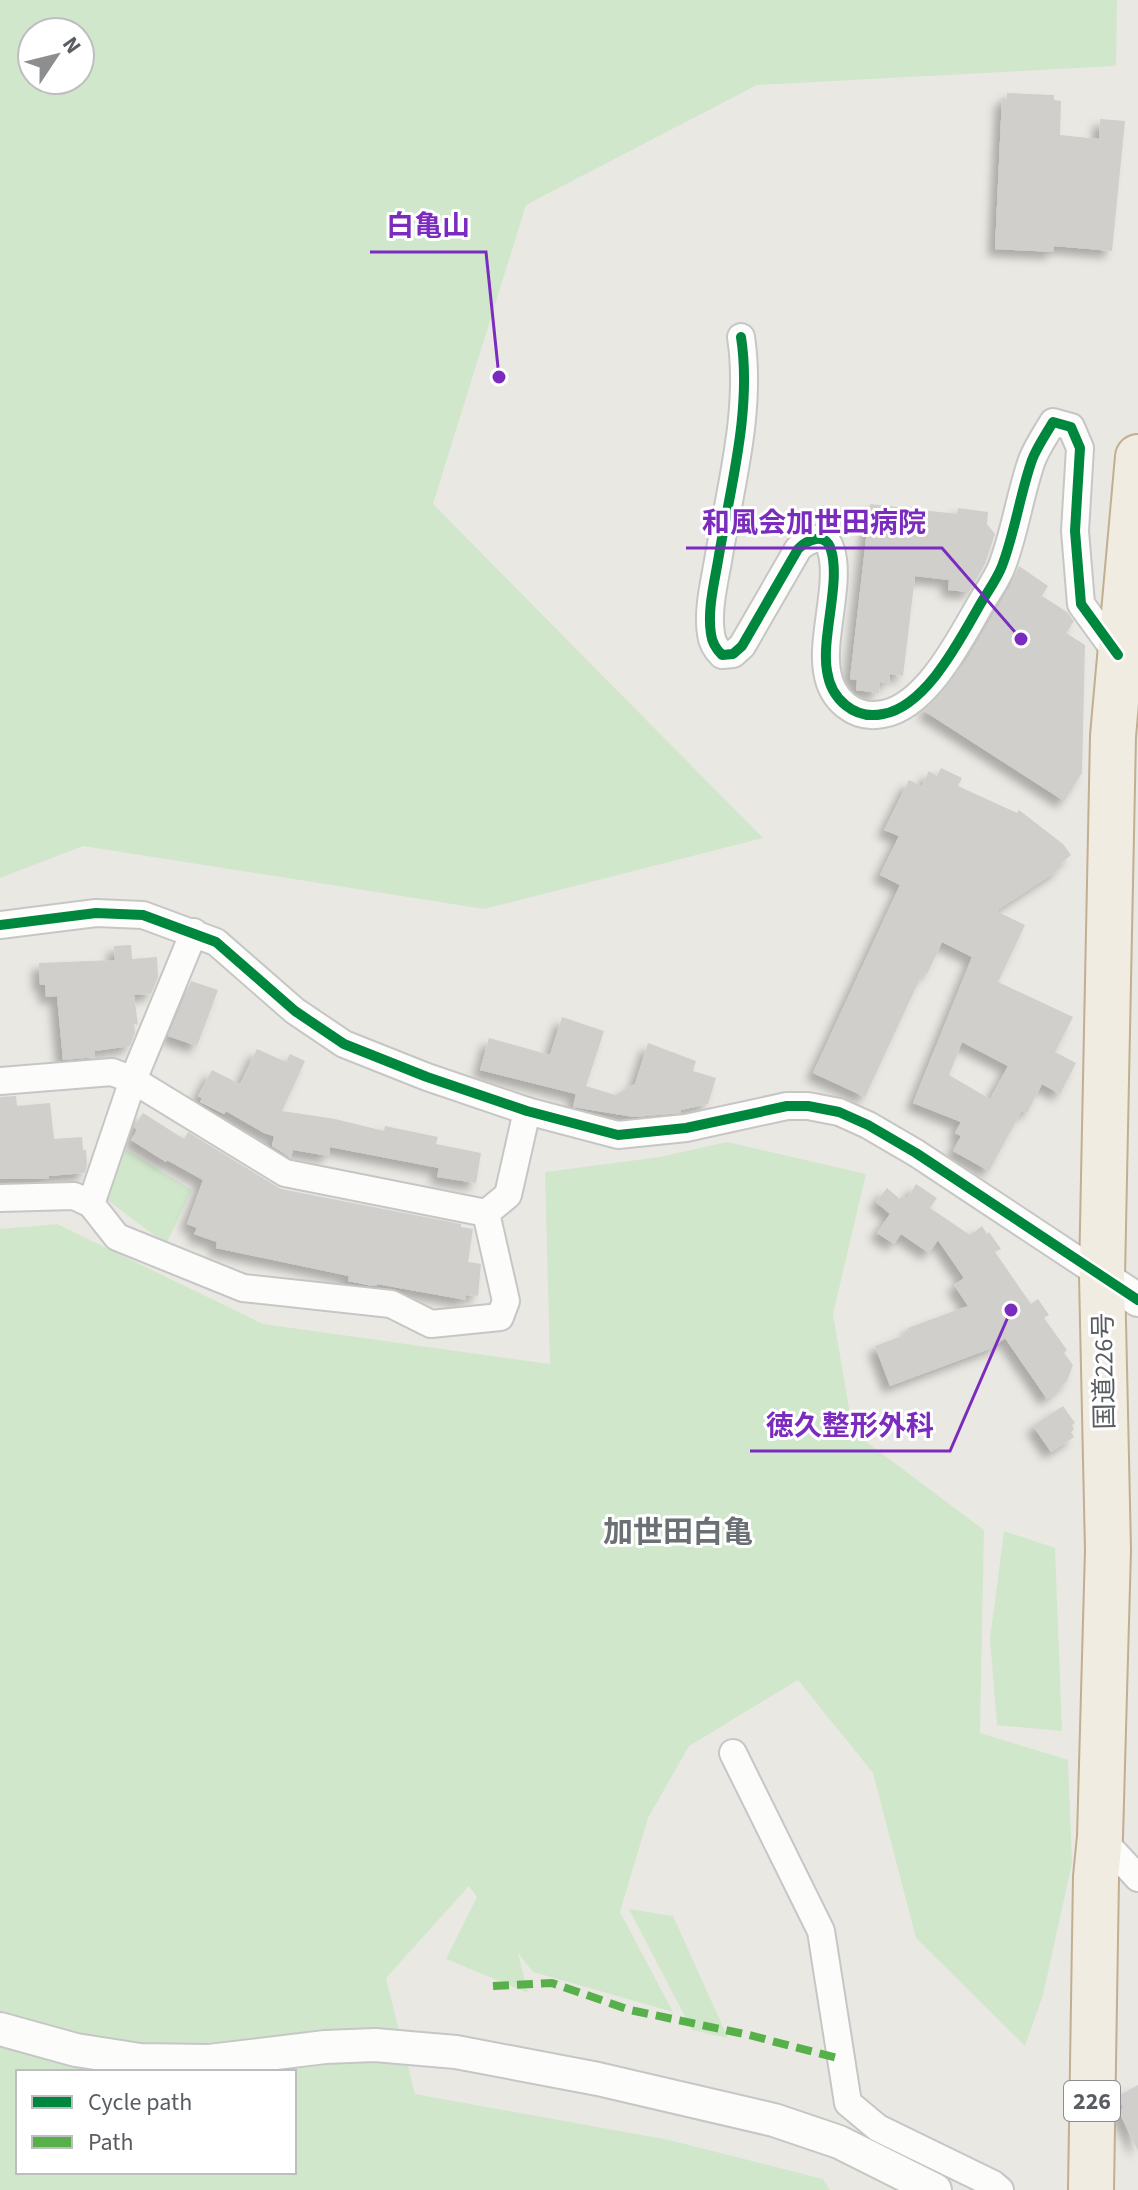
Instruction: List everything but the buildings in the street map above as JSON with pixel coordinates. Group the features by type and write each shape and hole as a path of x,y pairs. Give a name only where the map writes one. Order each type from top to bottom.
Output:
{"highway":[{"name":"国道226号","path":"1091,2190 1096,1877 1100,1837 1108,1550 1102,1276 1113,736 1138,457"}],"street":[{"path":"741,337 744,354 742,415 712,609 711,634 715,648 722,655 733,654 742,646 798,549 810,538 827,541 833,566 826,670 832,689 854,712 867,716 901,708 932,681 965,632 1002,567 1033,457 1053,422 1071,427 1080,448 1075,531 1081,604 1118,655"},
{"path":"0,925 96,913 143,915 194,932 216,942 295,1011 344,1044 427,1077 527,1111 618,1135 686,1128 787,1106 808,1106 839,1112 916,1153 1138,1300"},
{"path":"91,1204 133,1080 194,932"},
{"path":"0,1081 112,1072 133,1080 285,1173 486,1213"},
{"path":"486,1213 508,1195 527,1111"},
{"path":"0,1198 74,1196 91,1204 117,1237 243,1288 391,1304 431,1324 500,1317 506,1301 486,1213"},
{"path":"733,1753 821,1931 848,2103 878,2128 1000,2190"},
{"path":"1100,1837 1138,1878"},
{"path":"0,2029 76,2050 140,2060 209,2061 325,2047 375,2045 456,2052 598,2079 774,2120 839,2142 935,2190"}],"green space":[{"path":"0,0 1117,0 1116,66 757,85 526,205 433,504 763,838 484,909 83,846 0,878"},
{"path":"727,1142 866,1174 833,1314 853,1432 984,1530 980,1733 1068,1760 1072,1863 1043,1995 1025,2046 916,1938 873,1773 798,1680 689,1746 648,1818 620,1912 673,2012 533,1972 518,1953 528,1993 446,1959 477,1897 469,1886 386,1978 415,2094 669,2140 823,2179 830,2190 0,2190 0,1229 57,1224 263,1324 550,1364 545,1172 660,1157"},
{"path":"125,1149 192,1190 166,1244 106,1199"},
{"path":"1004,1531 1055,1548 1062,1731 997,1725 990,1639"},
{"path":"629,1909 673,1916 728,2038 692,2030"}],"marked path":[{"path":"493,1986 552,1983 630,2010 749,2035 841,2059"}],"cycle path":[{"path":"741,337 744,364 742,419 710,615 712,640 722,655 733,654 742,646 798,549 811,540 821,539 829,544 833,563 833,594 826,643 827,671 833,690 846,705 872,715 899,708 914,698 941,669 998,576 1032,460 1053,422 1071,427 1080,448 1075,531 1081,604 1118,655"},
{"path":"0,925 96,913 143,915 216,942 295,1011 344,1044 427,1077 527,1111 618,1135 686,1128 787,1106 808,1106 839,1112 916,1153 1138,1300"}],"place":[{"name":"白亀山","path":"499,377"},
{"name":"和風会加世田病院","path":"1021,639"},
{"name":"徳久整形外科","path":"1011,1310"}],"district":[{"name":"加世田白亀","path":"678,1532"}]}
